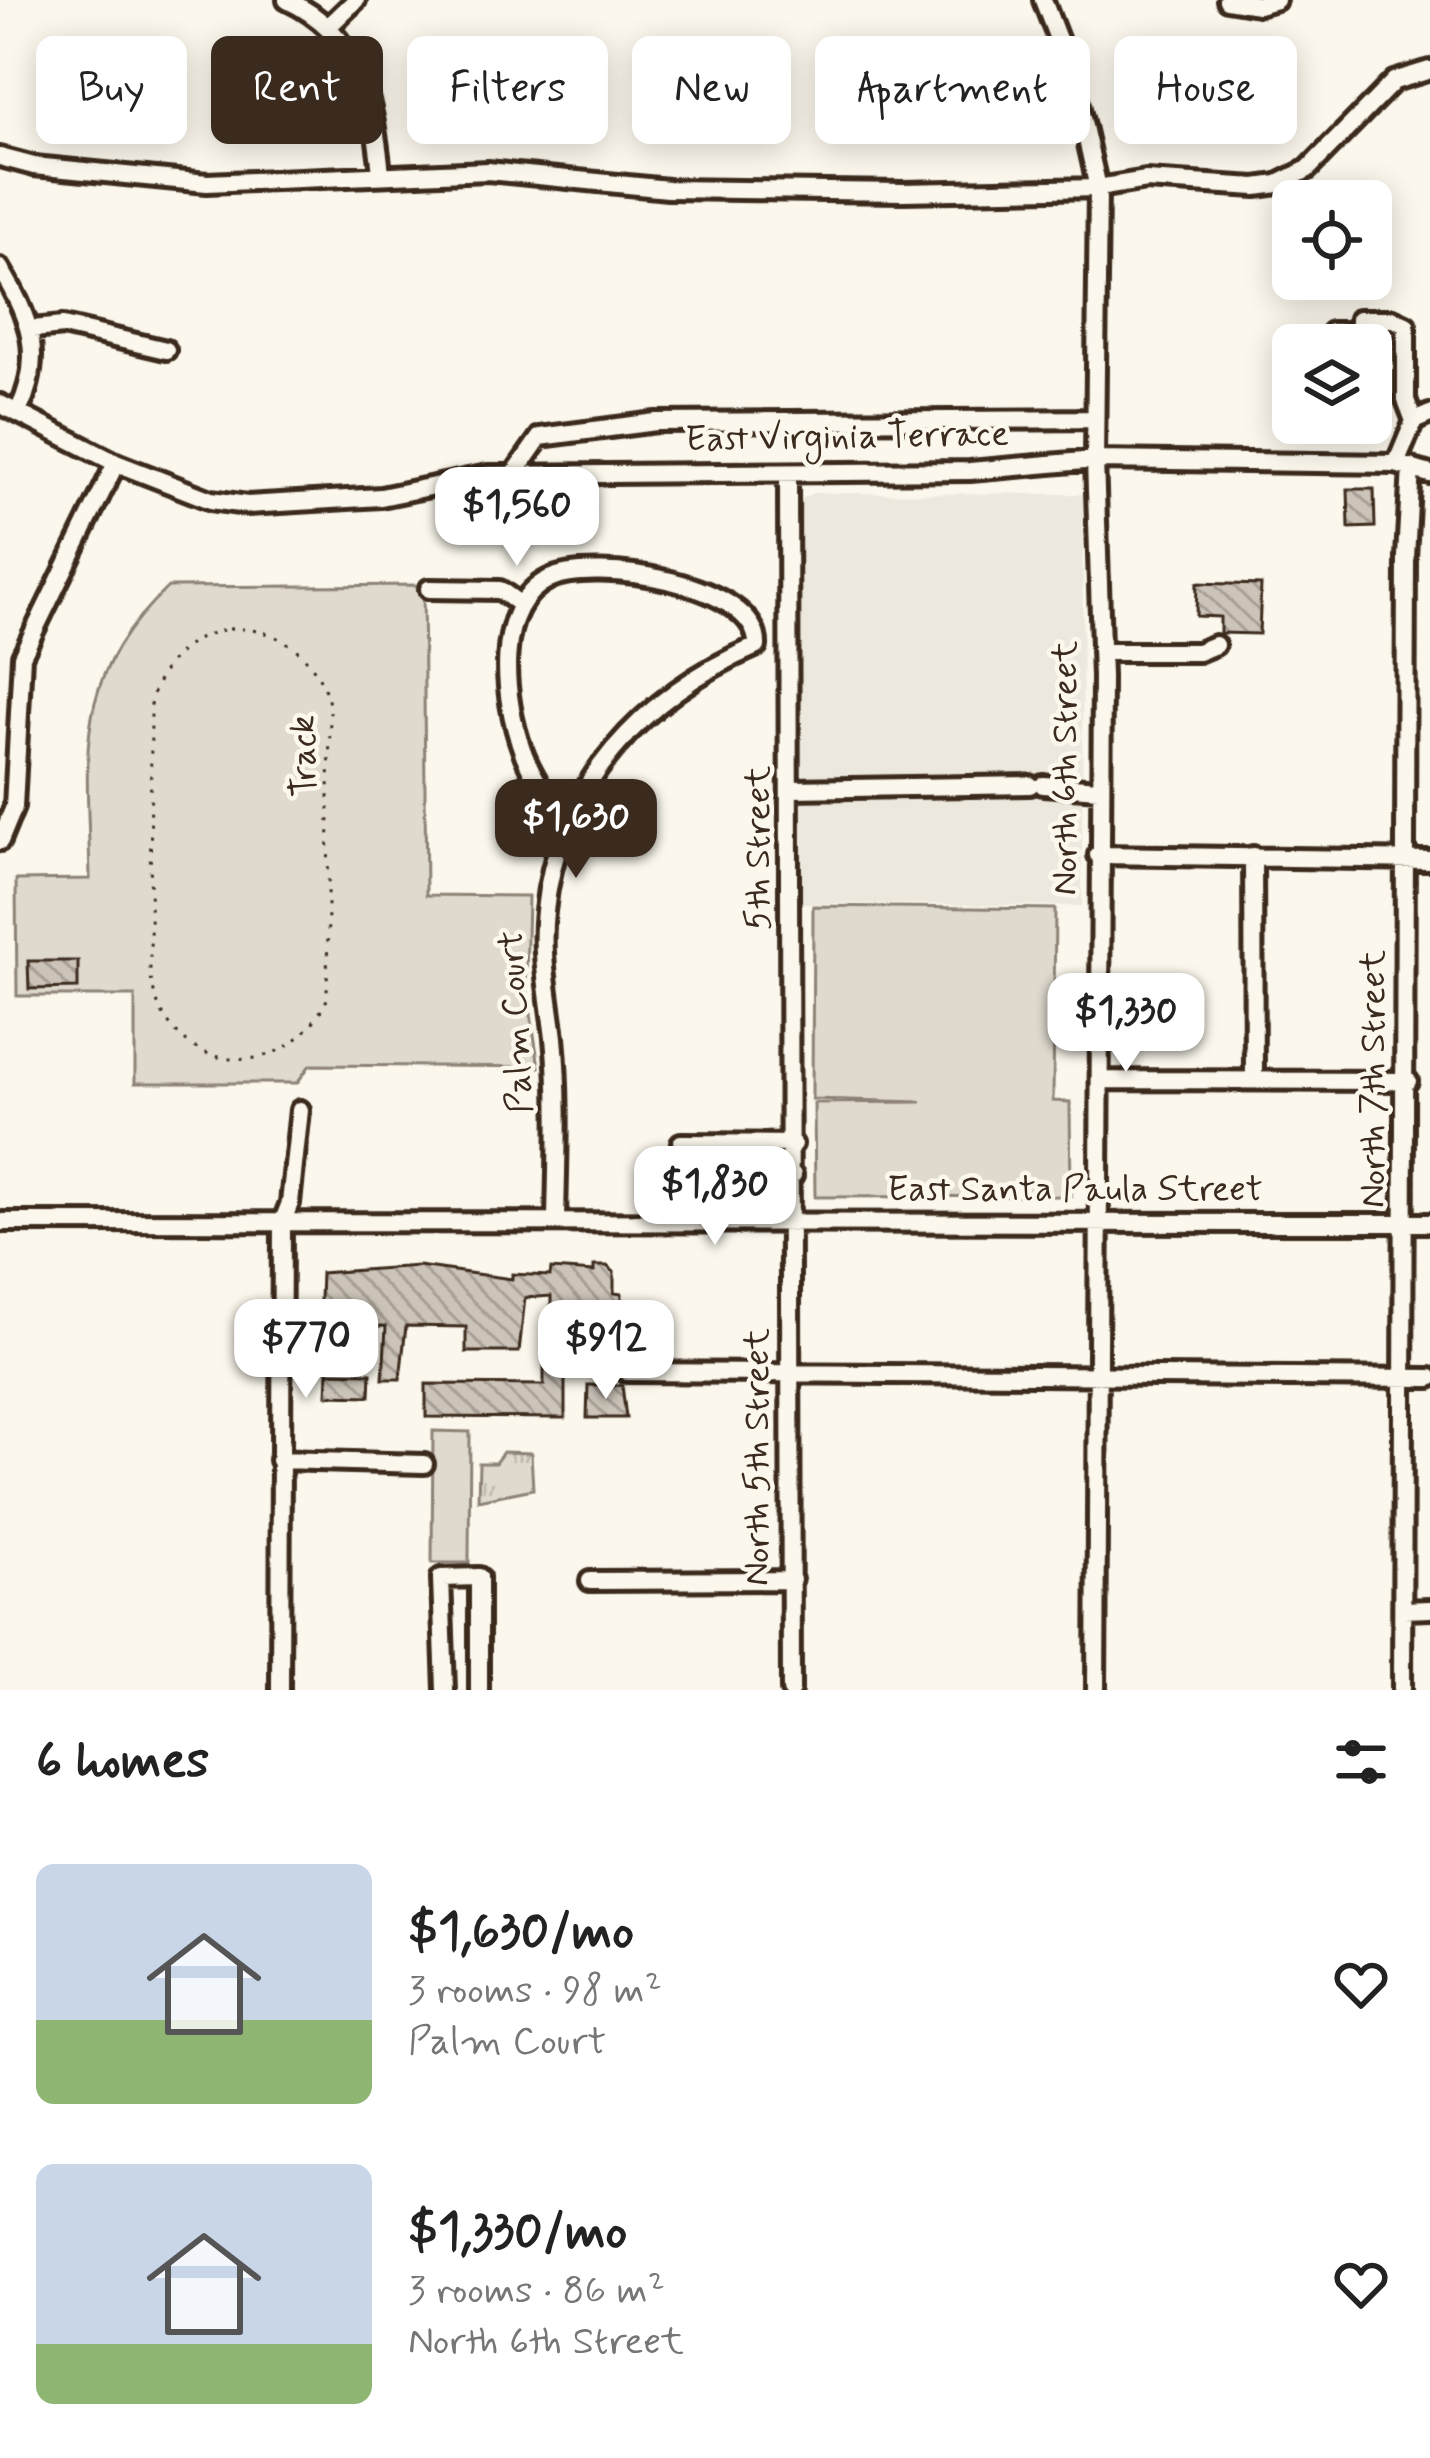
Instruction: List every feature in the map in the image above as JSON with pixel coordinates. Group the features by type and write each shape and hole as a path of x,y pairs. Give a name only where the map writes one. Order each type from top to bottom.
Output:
{"street":[{"path":"287,0 329,26 351,52 369,92 381,173"},
{"path":"329,26 356,0"},
{"name":"North 6th Street","path":"1043,0 1073,78 1098,188 1095,460 1101,652 1096,1690"},
{"path":"1227,0 1258,5 1276,0"},
{"path":"0,158 170,182 275,182 488,171 668,189 1098,188 1146,180 1278,184 1329,152 1394,81 1430,70"},
{"path":"0,268 33,329 32,376 18,412"},
{"path":"1358,324 1358,319 1406,325 1406,400 1422,418 1403,466"},
{"path":"33,329 63,326 166,350"},
{"name":"East Virginia Terrace","path":"0,404 116,463 211,500 247,505 381,497 488,475 970,471 1095,460 1403,466 1430,474"},
{"path":"514,475 540,437 656,422 1095,419"},
{"path":"0,842 14,807 22,656 116,463"},
{"name":"North 7th Street","path":"1402,1690 1408,1081 1403,466"},
{"name":"5th Street","path":"788,473 793,1144 789,1223"},
{"name":"Palm Court","path":"520,605 533,589 556,576 609,573 664,580 703,592 746,613 758,632 757,646 722,663 645,717 594,772 563,822 544,929 554,1039 556,1221"},
{"path":"429,589 500,590 520,605 509,654 509,699 523,752 563,822"},
{"path":"1101,652 1198,652 1215,645"},
{"path":"792,789 1036,785 1099,789"},
{"path":"1098,855 1430,860"},
{"path":"1252,856 1254,1079"},
{"path":"1100,1080 1408,1081"},
{"path":"280,1690 282,1223 290,1203 300,1110"},
{"path":"678,1221 681,1143 793,1144"},
{"path":"680,1174 793,1175"},
{"name":"East Santa Paula Street","path":"0,1222 1430,1223"},
{"name":"North 5th Street","path":"789,1223 790,1690"},
{"path":"627,1372 1405,1374 1430,1378"},
{"path":"279,1460 424,1464"},
{"path":"446,1690 441,1578 479,1577 479,1690"},
{"path":"590,1581 792,1580"},
{"path":"1403,1610 1430,1610"}],"path":[{"name":"Track","path":"229,629 263,631 304,655 321,677 331,708 327,999 314,1024 292,1045 264,1057 224,1058 196,1048 172,1028 156,1001 150,970 149,720 154,691 168,664 200,638 229,629"}],"shaded area":[{"path":"813,493 1083,494 1082,906 800,903 800,500"}],"green space":[{"path":"423,585 426,895 528,896 526,982 539,1067 310,1065 297,1083 135,1083 135,996 17,996 16,880 90,879 88,757 99,688 136,621 168,587"},
{"path":"813,906 1055,909 1053,1101 1070,1102 1071,1196 815,1197 814,1103 922,1102 812,1099"},
{"path":"433,1431 470,1432 469,1563 432,1563"},
{"path":"503,1452 531,1453 533,1489 478,1500 479,1463 495,1463"}],"building":[{"path":"1348,489 1374,489 1375,527 1349,528"},
{"path":"1197,583 1261,585 1259,634 1220,633 1220,617 1196,616"},
{"path":"28,961 78,961 78,988 29,989"},
{"path":"418,1266 512,1279 512,1274 550,1276 551,1269 594,1272 594,1266 607,1266 614,1272 614,1293 622,1294 621,1331 590,1330 590,1318 565,1318 565,1329 551,1328 551,1296 525,1298 519,1352 466,1352 466,1327 406,1326 400,1379 383,1379 386,1326 339,1327 339,1355 318,1355 321,1273"},
{"path":"544,1352 565,1353 565,1418 426,1417 426,1384 544,1385"},
{"path":"328,1372 371,1373 370,1396 327,1395"},
{"path":"588,1385 622,1385 626,1418 587,1418"}]}
